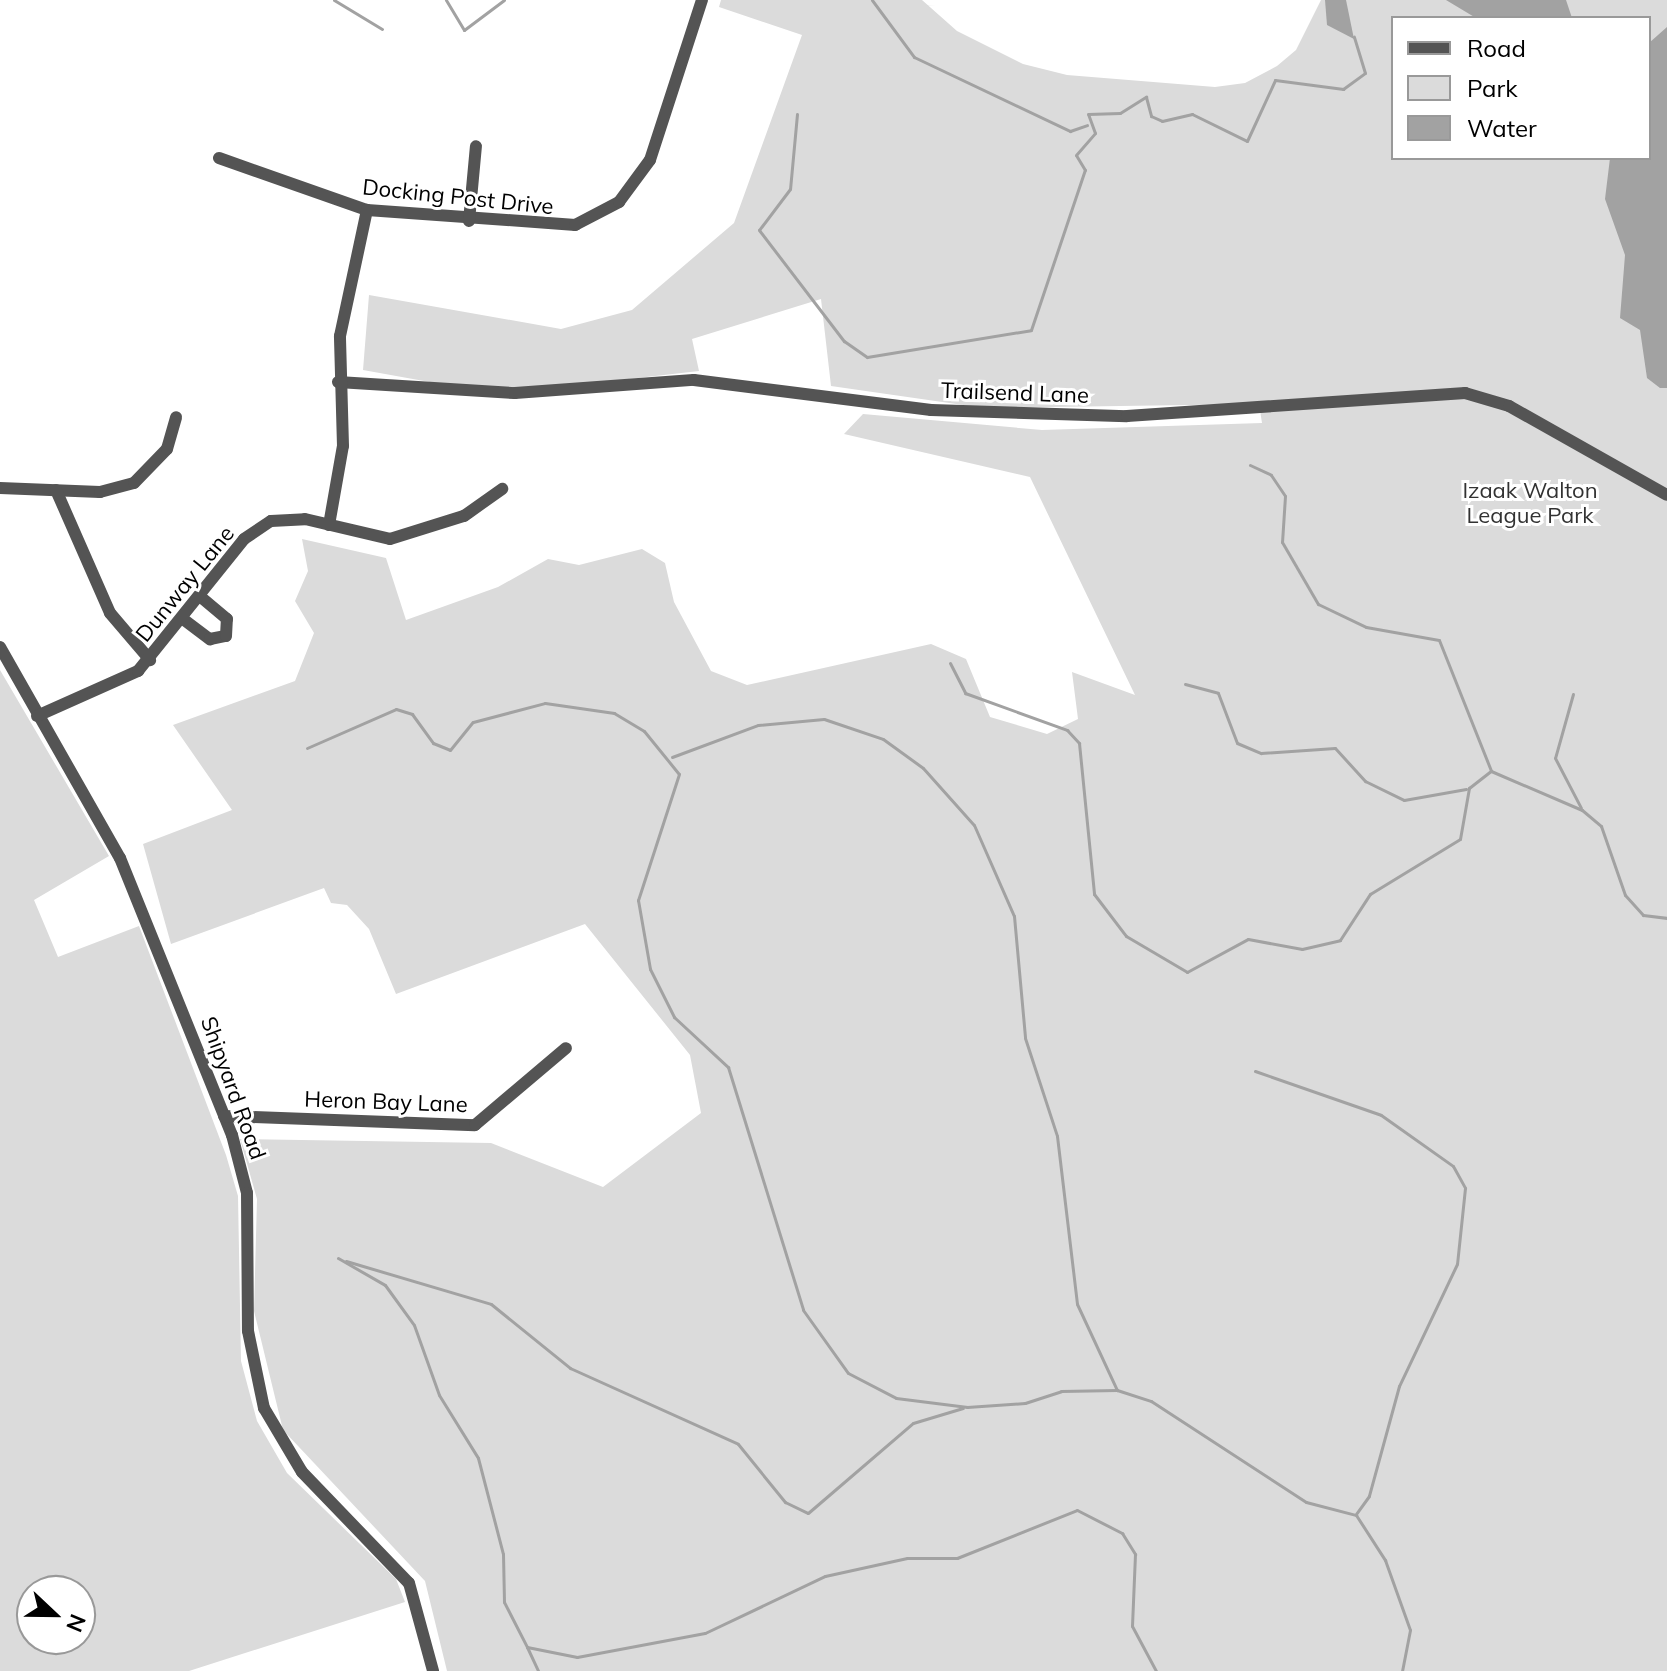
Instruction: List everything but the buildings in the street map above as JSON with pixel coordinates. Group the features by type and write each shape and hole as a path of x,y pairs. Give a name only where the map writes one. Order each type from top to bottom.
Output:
{"street":[{"name":"Docking Post Drive","path":"219,158 367,210 558,229 619,202 650,160 702,0"},
{"path":"469,221 476,146"},
{"path":"329,525 343,446 338,382 340,336 367,210"},
{"name":"Trailsend Lane","path":"338,382 515,393 694,380 931,410 1127,416 1465,393 1509,406 1667,495"},
{"path":"0,488 100,492 134,483 167,449 176,417"},
{"name":"Dunway Lane","path":"37,716 124,680 150,660 255,529 287,517 390,539 464,516 502,489"},
{"path":"56,490 110,613 150,660"},
{"path":"183,619 210,639 226,636 227,619 200,596"},
{"name":"Shipyard Road","path":"0,647 136,892 224,1116 247,1193 248,1331 264,1408 302,1472 409,1583 433,1671"},
{"name":"Heron Bay Lane","path":"224,1116 482,1124 566,1048"}],"green space":[{"name":"Izaak Walton League Park","path":"721,0 922,0 957,31 1023,64 1067,75 1215,87 1245,83 1277,66 1296,50 1321,0 1667,0 1667,1671 447,1671 425,1581 283,1430 254,1311 257,1199 240,1139 491,1143 603,1187 701,1113 690,1055 585,924 396,994 369,929 347,905 331,903 324,888 171,944 143,844 232,810 173,725 295,681 314,633 295,601 308,571 302,539 386,558 406,620 498,587 548,559 579,565 642,549 665,563 674,602 711,671 747,685 931,644 966,659 990,717 1047,734 1078,719 1072,672 1135,695 1030,477 844,434 863,414 1042,430 1262,423 1259,404 984,408 831,386 821,299 692,339 699,371 496,394 363,370 369,295 561,329 632,310 734,223 802,35 719,7"},
{"path":"0,670 109,856 34,900 58,957 139,926 226,1155 238,1196 241,1361 257,1421 287,1473 396,1579 405,1602 189,1671 0,1671"}],"water":[{"path":"1325,0 1346,0 1354,39 1327,25"},
{"path":"1446,0 1566,0 1571,16 1473,16"},
{"path":"1667,27 1667,388 1660,388 1647,378 1640,330 1620,318 1625,255 1605,199 1610,160 1651,160 1651,41"}],"waterway":[{"path":"334,0 382,29"},
{"path":"446,0 464,30 504,0"},
{"path":"872,0 914,57 1070,131 1087,125"},
{"path":"797,114 790,189 759,230 844,341 867,357 1031,330 1085,170 1076,155 1095,133 1088,114 1120,113 1146,97 1151,116 1162,121 1192,114 1247,141 1275,80 1343,89 1365,73 1354,37"},
{"path":"1250,465 1271,475 1285,496 1282,542 1318,604 1366,627 1439,640 1491,771 1582,810 1601,826 1625,895 1643,915 1667,918"},
{"path":"950,663 965,693 1067,730 1079,743 1094,894 1126,936 1187,972 1248,939 1302,949 1340,940 1370,894 1460,839 1469,788 1491,771"},
{"path":"1185,684 1218,693 1237,743 1261,753 1335,748 1365,781 1404,800 1466,789"},
{"path":"1573,694 1555,758 1581,808"},
{"path":"307,748 396,709 412,714 433,743 450,750 473,722 545,703 614,713 644,731 679,774 638,900 650,969 674,1017 728,1067 803,1310 848,1373 896,1398 967,1407 1025,1403 1061,1391 1117,1390 1151,1401 1306,1502 1356,1515 1385,1560 1410,1630 1402,1671"},
{"path":"672,757 758,725 824,719 883,739 923,768 974,825 1014,916 1025,1038 1057,1136 1077,1304 1117,1390"},
{"path":"1255,1071 1381,1115 1453,1166 1465,1188 1457,1264 1399,1386 1369,1496 1356,1514"},
{"path":"338,1258 385,1285 414,1325 439,1395 478,1458 503,1554 504,1602 527,1647 577,1657 705,1633 825,1576 907,1558 957,1558 1077,1510 1122,1533 1135,1554 1132,1626 1156,1671"},
{"path":"346,1261 491,1304 570,1368 738,1444 785,1502 808,1513 913,1423 963,1408"},
{"path":"527,1647 538,1671"}]}
